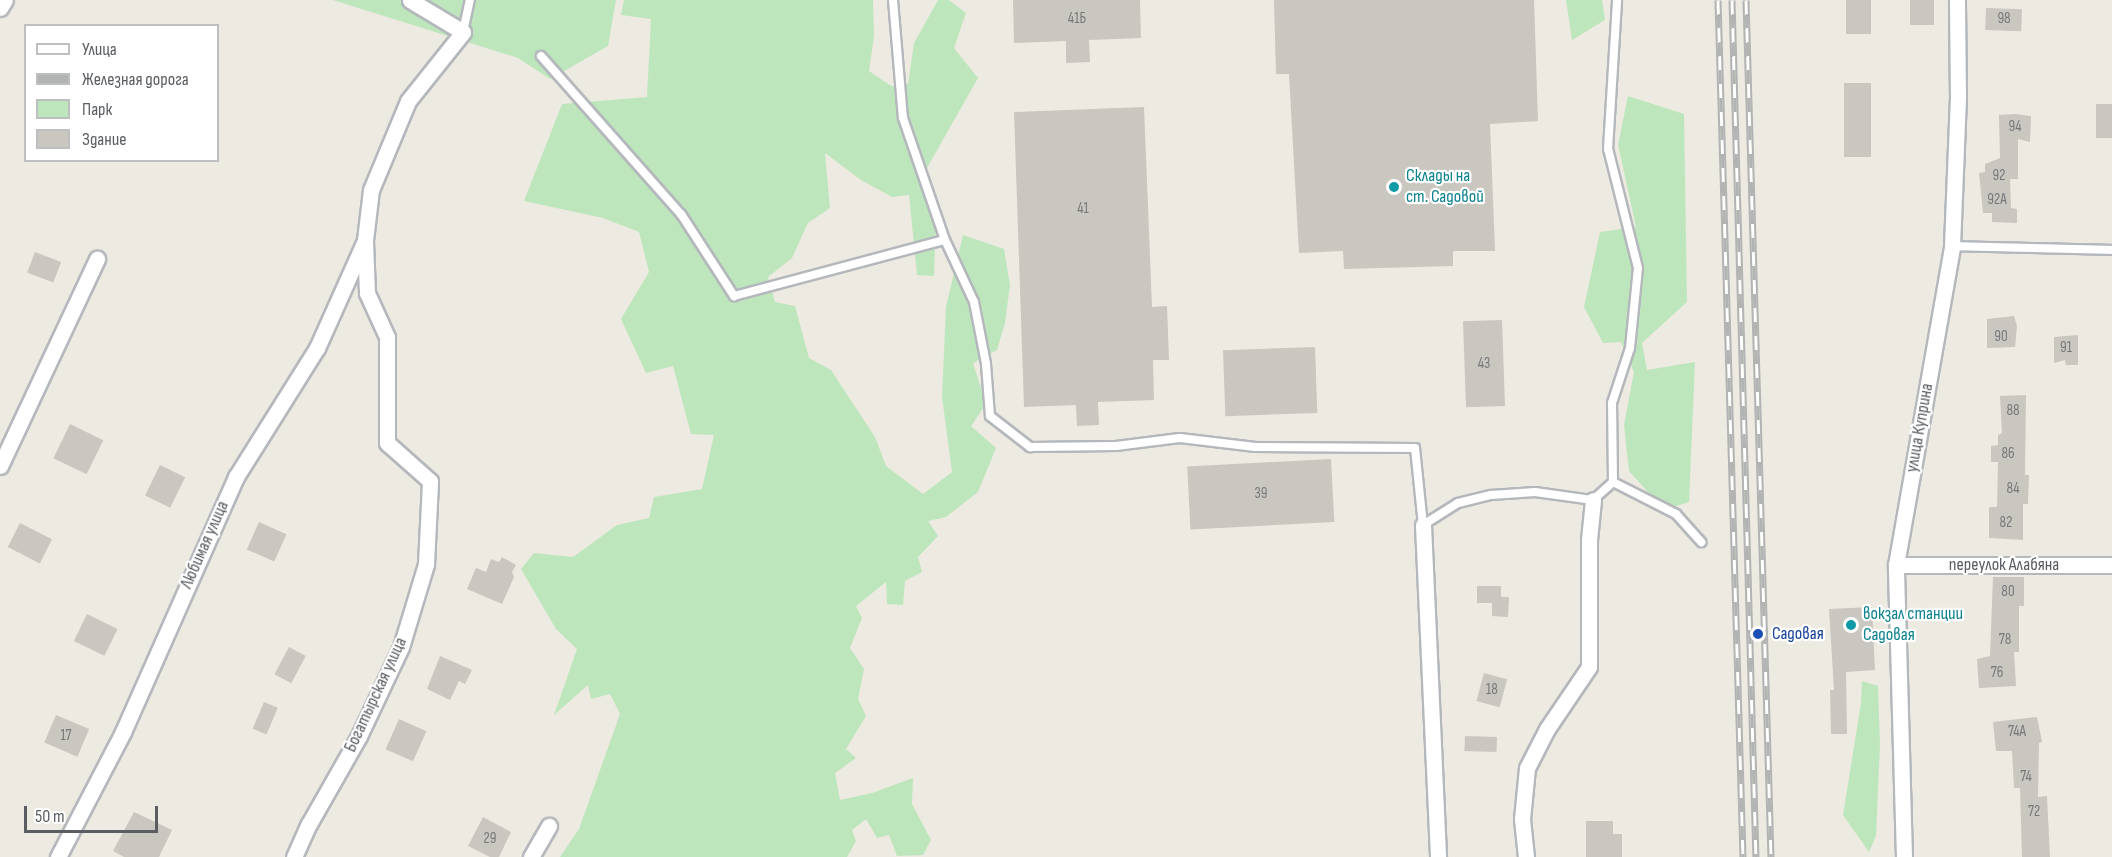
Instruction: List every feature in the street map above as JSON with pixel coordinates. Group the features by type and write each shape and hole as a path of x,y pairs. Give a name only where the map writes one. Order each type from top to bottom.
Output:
{"street":[{"path":"0,8 5,0"},
{"path":"410,0 463,32"},
{"name":"улица Куприна","path":"1904,857 1896,565 1952,246 1958,99 1958,0"},
{"name":"Богатырская улица","path":"294,857 309,824 359,736 401,647 426,564 429,481 387,442 387,338 368,293 365,240 371,190 408,101 463,32"},
{"name":"Любимая улица","path":"58,857 123,732 236,477 317,348 365,240"},
{"path":"0,466 97,259"},
{"path":"1526,857 1522,819 1527,768 1547,729 1589,667 1589,540 1593,500"},
{"path":"1423,525 1438,857"},
{"name":"переулок Алабяна","path":"1896,565 2112,565"},
{"path":"531,857 549,826"}],"lane":[{"path":"463,32 470,0"},
{"path":"893,0 903,118 945,240 974,302 986,364 990,416 1030,447 1116,446 1180,438 1256,447 1415,448 1423,525 1458,503 1491,495 1535,492 1593,500 1613,482 1612,403 1630,348 1638,268 1608,149 1617,0"},
{"path":"541,56 681,214 734,296 945,240"},
{"path":"1952,246 2112,250"},
{"path":"1613,482 1676,514 1701,542"}],"green space":[{"path":"333,0 616,0 608,46 550,79 518,58"},
{"path":"624,0 873,0 874,36 869,71 891,86 908,84 914,43 938,0 949,0 966,13 954,48 978,78 923,175 937,196 934,276 917,275 909,195 892,197 861,180 825,153 830,208 808,223 792,258 768,277 775,302 795,306 809,358 831,370 875,437 886,466 923,494 952,472 942,397 946,307 963,235 1004,249 1010,285 1005,323 997,350 973,363 986,404 971,426 996,448 978,492 946,517 928,521 938,536 918,557 922,572 905,581 903,605 887,604 886,582 856,606 862,618 850,648 864,669 858,699 866,716 846,749 856,758 835,773 840,800 872,793 913,778 912,804 931,840 923,855 897,856 889,835 877,838 866,819 852,830 856,841 847,857 560,857 579,829 620,714 610,694 591,699 588,685 554,715 577,649 556,629 521,569 534,553 573,557 617,525 649,518 654,497 702,489 714,435 691,434 673,366 646,373 621,319 649,272 639,232 603,218 524,201 562,104 647,97 651,19 621,15"},
{"path":"1566,0 1602,0 1605,20 1572,40"},
{"path":"1628,96 1684,114 1687,302 1642,343 1647,370 1695,362 1689,502 1664,510 1629,471 1624,425 1634,372 1621,342 1603,343 1584,307 1600,232 1636,227 1618,145"},
{"path":"1862,681 1878,686 1880,744 1876,836 1869,852 1843,815 1861,703"}],"building":[{"path":"1013,0 1140,0 1141,38 1089,40 1090,62 1066,63 1066,41 1014,43"},
{"name":"Склады на ст. Садовой","path":"1274,0 1534,0 1538,121 1490,124 1495,251 1453,251 1453,266 1344,269 1343,251 1299,253 1289,74 1276,74"},
{"path":"1846,0 1871,0 1871,34 1846,34"},
{"path":"1910,0 1934,0 1934,25 1910,25"},
{"path":"1986,8 2022,9 2021,31 1985,30"},
{"path":"1844,83 1871,83 1871,157 1844,157"},
{"path":"2096,104 2112,104 2112,138 2096,138"},
{"path":"1144,107 1152,307 1167,306 1169,360 1153,360 1154,400 1098,402 1099,425 1077,426 1076,405 1024,407 1014,112"},
{"path":"1999,115 2031,116 2030,142 2018,139 2018,179 2010,179 2011,208 2017,209 2017,223 1992,222 1992,213 1983,213 1979,173 1985,172 1985,164 2000,158"},
{"path":"35,252 61,262 53,283 27,273"},
{"path":"2014,316 2017,326 2015,347 1987,348 1987,319"},
{"path":"1502,320 1505,406 1466,407 1463,321"},
{"path":"2078,335 2078,365 2066,365 2065,360 2054,363 2054,337"},
{"path":"1315,347 1317,413 1225,416 1223,350"},
{"path":"2026,395 2025,475 2029,475 2028,504 2023,504 2023,540 1989,538 1989,507 1997,507 1998,462 1991,462 1991,446 1998,445 1998,435 2002,433 2000,396"},
{"path":"70,424 103,440 87,474 53,458"},
{"path":"1331,459 1334,522 1190,529 1187,467"},
{"path":"160,465 185,477 170,508 145,496"},
{"path":"259,522 286,534 274,562 247,549"},
{"path":"20,523 52,539 40,563 8,547"},
{"path":"502,557 516,565 512,572 514,577 502,604 467,589 476,568 486,572 491,559 499,562"},
{"path":"1993,577 2024,577 2024,606 2019,606 2019,652 2014,652 2016,686 1979,688 1977,659 1990,656"},
{"path":"1477,586 1501,586 1501,597 1509,597 1508,617 1492,616 1492,603 1477,603"},
{"name":"вокзал станции Садовая","path":"1872,607 1875,670 1846,672 1847,734 1831,734 1830,690 1834,690 1829,609"},
{"path":"87,614 118,629 104,656 74,641"},
{"path":"289,647 306,656 291,683 274,674"},
{"path":"440,656 472,670 465,684 459,681 450,700 427,689"},
{"path":"1484,673 1507,679 1500,707 1476,701"},
{"path":"264,702 278,708 266,735 253,729"},
{"path":"56,715 89,729 77,757 44,743"},
{"path":"2037,717 2042,742 2039,743 2038,797 2047,796 2050,857 2022,857 2020,788 2014,788 2012,751 1996,751 1993,722"},
{"path":"399,719 426,731 413,761 386,749"},
{"path":"1465,736 1497,737 1496,752 1464,751"},
{"path":"134,812 172,830 159,857 124,857 113,851"},
{"path":"483,817 511,832 499,857 490,857 468,846"},
{"path":"1586,821 1613,821 1613,834 1622,834 1622,857 1586,857"}],"railway":[{"path":"1718,0 1743,857"},
{"path":"1732,0 1756,857"},
{"path":"1746,0 1771,857"}],"place":[{"name":"Склады на ст. Садовой","path":"1394,187"},
{"name":"вокзал станции Садовая","path":"1851,625"},
{"name":"Садовая","path":"1758,634"}]}
